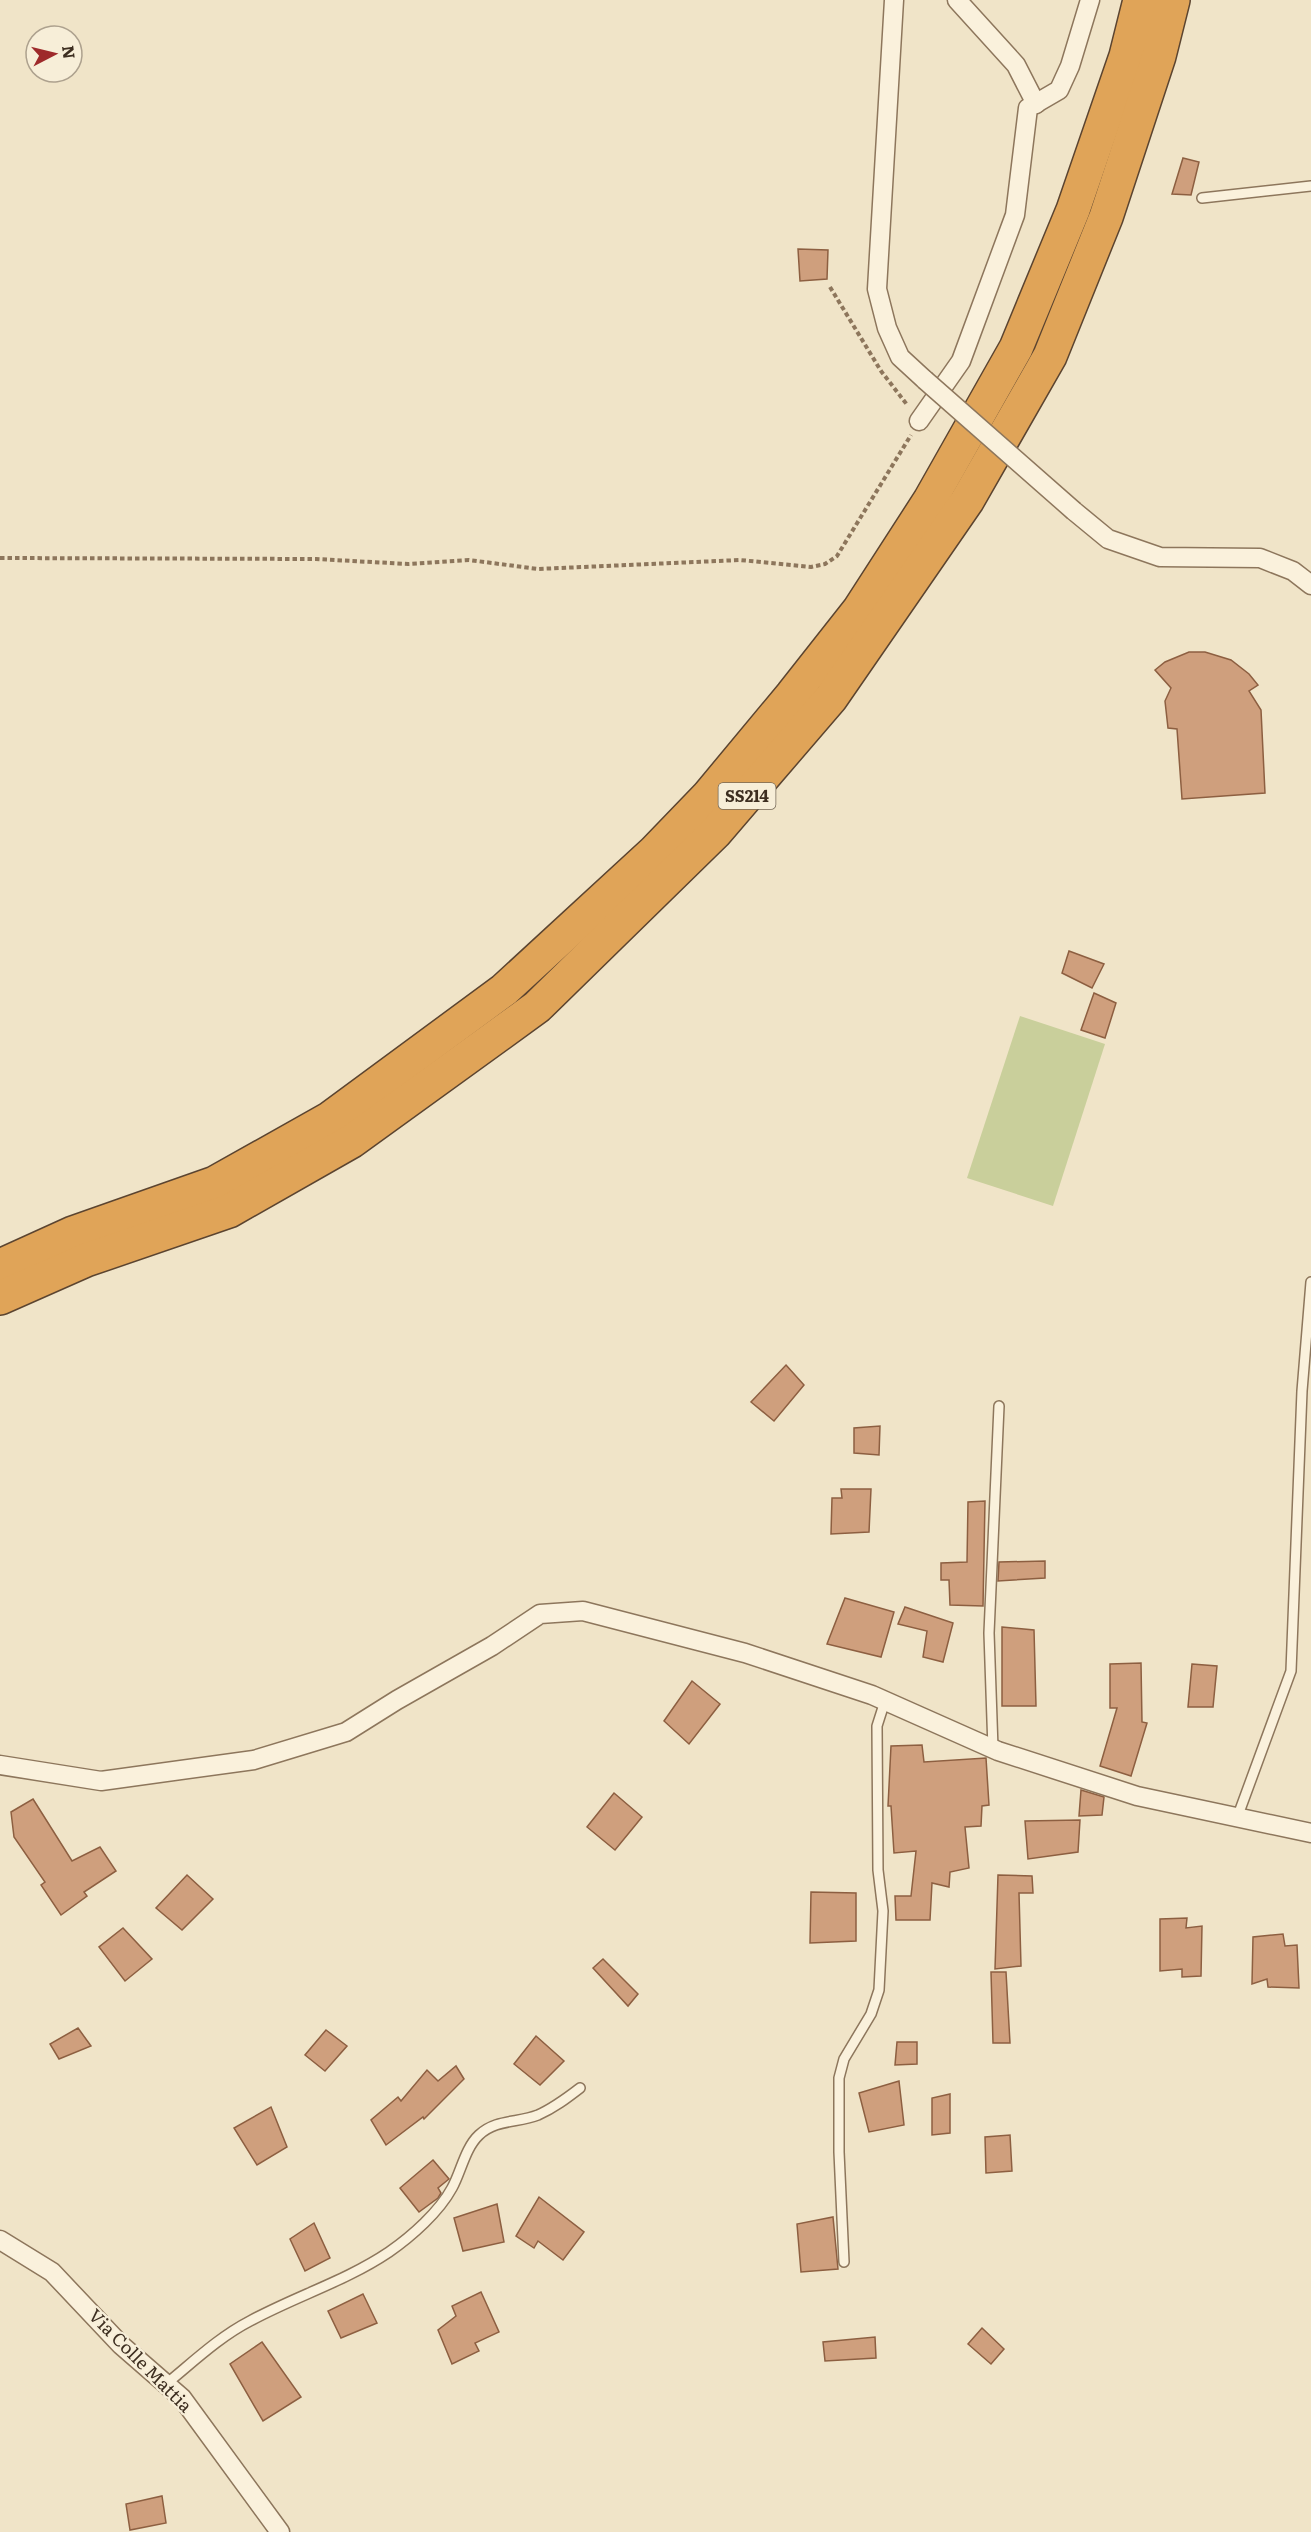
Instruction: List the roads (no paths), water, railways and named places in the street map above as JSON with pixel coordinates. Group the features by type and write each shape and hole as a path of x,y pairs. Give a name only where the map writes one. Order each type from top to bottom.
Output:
{"highway":[{"name":"SS214","path":"0,1266 73,1233 215,1184 328,1119 504,990 654,852 708,796 859,610 930,500 1016,348 1073,210 1126,56 1140,0"},
{"name":"SS214","path":"0,1298 86,1260 229,1211 352,1141 537,1007 715,832 831,698 967,501 1050,356 1106,217 1159,56 1173,0"}],"street":[{"path":"894,0 877,289 887,328 900,357 1108,539 1160,557 1260,558 1293,571 1311,585"},
{"path":"957,0 1016,65 1036,104"},
{"path":"919,421 961,361 1015,215 1028,108 1059,90 1070,66 1090,0"},
{"path":"0,1765 101,1781 254,1760 346,1732 492,1646 540,1614 583,1611 745,1653 885,1701 993,1749 1137,1796 1311,1833"},
{"name":"Via Colle Mattia","path":"0,2240 52,2272 121,2345 182,2398 280,2532"}],"lane":[{"path":"1202,198 1311,186"},
{"path":"1237,1818 1291,1671 1302,1391 1311,1282"},
{"path":"993,1749 989,1633 999,1406"},
{"path":"844,2262 839,2152 839,2078 844,2058 871,2014 879,1990 884,1911 879,1870 877,1726 885,1701"},
{"path":"166,2384 221,2338 289,2301 361,2270 392,2250 442,2204 476,2138 488,2127 504,2121 537,2115 562,2102 580,2088"}]}
